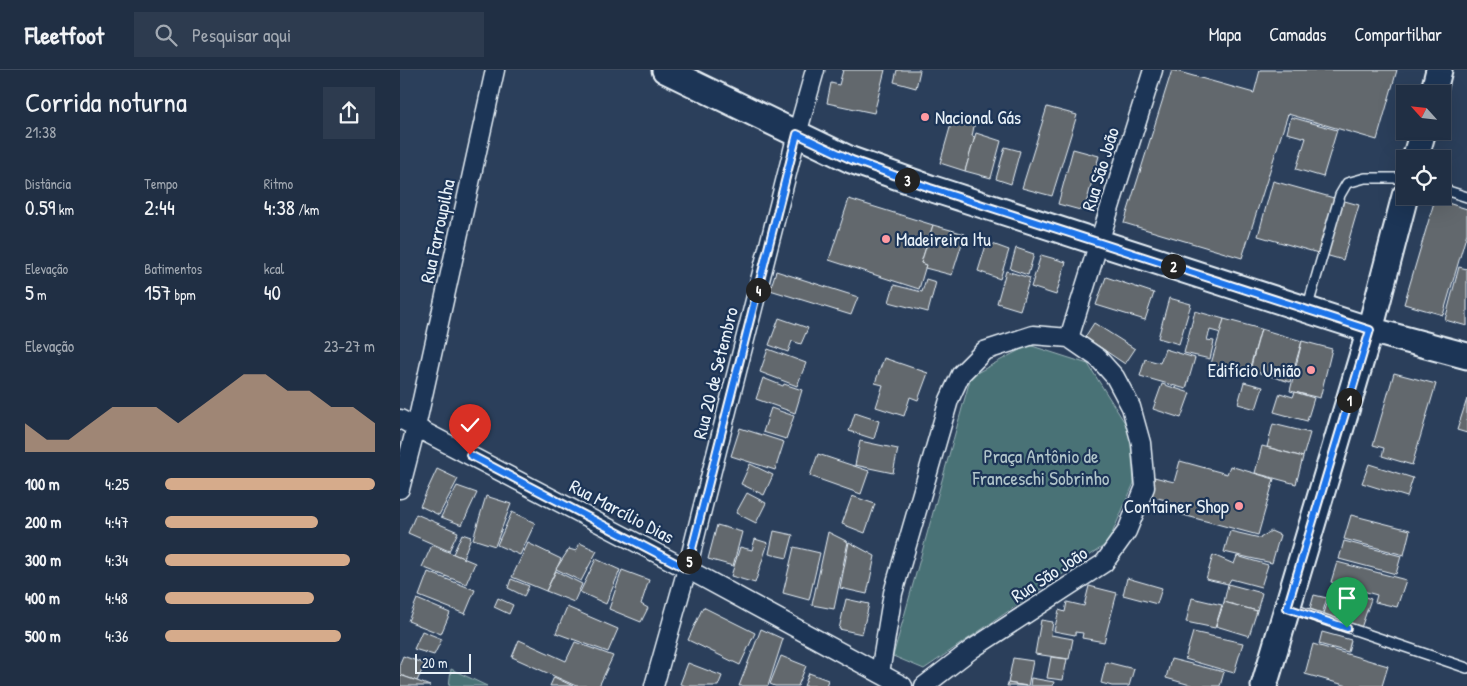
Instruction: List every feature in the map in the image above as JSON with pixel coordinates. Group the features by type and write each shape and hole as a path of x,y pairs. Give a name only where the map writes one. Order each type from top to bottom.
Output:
{"main road":[{"path":"665,70 852,160 930,188 1370,330 1467,356"},
{"path":"1435,85 1439,70"},
{"path":"1264,686 1370,330 1403,205"}],"street":[{"name":"Rua Farroupilha","path":"400,489 416,427 494,70"},
{"name":"Rua 20 de Setembro","path":"654,686 687,569 797,134 816,70"},
{"name":"Rua São João","path":"1069,338 1153,70"},
{"name":"Rua São João","path":"880,673 894,593 949,400 961,374 984,351 1033,335 1069,338 1098,358 1115,377 1131,407 1141,443 1145,487 1127,531 1104,563 972,649 924,686"},
{"name":"Rua Marcílio Dias","path":"400,419 687,569 903,686"}],"lane":[{"path":"1307,309 1340,195 1347,183 1365,178 1396,178"},
{"path":"1451,192 1467,197"},
{"path":"1287,608 1467,668"}],"green space":[{"name":"Praça Antônio de Franceschi Sobrinho","path":"1029,345 1088,364 1130,431 1134,483 1108,543 924,669 893,656 971,376"},
{"path":"451,669 487,686 449,686"}],"building":[{"path":"843,70 885,70 874,113 827,103 831,83 839,85"},
{"path":"897,70 920,70 916,88 894,82"},
{"path":"1172,70 1254,93 1260,70 1397,70 1377,140 1288,114 1242,258 1124,223"},
{"path":"1047,107 1077,115 1052,196 1022,188"},
{"path":"953,117 975,122 972,136 975,137 965,171 940,163"},
{"path":"1291,117 1337,130 1323,177 1296,169 1306,138 1287,133"},
{"path":"976,133 1001,141 991,178 965,171"},
{"path":"1005,147 1020,151 1011,184 996,179"},
{"path":"1073,149 1099,156 1084,211 1058,204"},
{"path":"1273,181 1359,205 1343,260 1258,236"},
{"path":"849,199 933,225 921,263 926,265 919,289 829,260"},
{"path":"1451,204 1467,209 1467,233 1443,315 1404,304 1433,205"},
{"path":"933,225 965,234 952,275 925,268 926,265 921,263"},
{"path":"987,242 1009,250 1000,279 978,271"},
{"path":"1016,248 1034,254 1028,275 1010,269"},
{"path":"1041,255 1066,262 1056,295 1031,287"},
{"path":"1459,267 1467,269 1467,326 1445,320"},
{"path":"776,271 858,297 851,315 770,290"},
{"path":"1006,271 1030,278 1020,310 997,303"},
{"path":"1106,277 1154,293 1145,320 1096,305"},
{"path":"926,279 936,282 928,312 889,302 894,285 922,292"},
{"path":"1169,298 1191,304 1179,344 1158,338"},
{"path":"1195,311 1224,319 1221,333 1210,330 1207,340 1214,341 1210,359 1184,353"},
{"path":"779,318 808,328 801,344 792,341 788,352 769,345"},
{"path":"1224,319 1261,329 1248,374 1211,364"},
{"path":"1094,323 1135,349 1125,364 1085,337"},
{"path":"1261,329 1302,341 1290,382 1250,370"},
{"name":"Edifício União","path":"1302,341 1332,349 1320,398 1290,391"},
{"path":"768,349 806,363 797,386 760,372"},
{"path":"1165,349 1195,358 1186,389 1140,376 1145,359 1160,363"},
{"path":"884,358 928,373 918,400 910,397 904,416 876,407 883,385 875,383"},
{"path":"1394,373 1436,384 1412,465 1382,456 1384,448 1373,445"},
{"path":"763,378 783,386 784,384 802,390 795,413 756,399"},
{"path":"1244,382 1263,387 1256,409 1238,404"},
{"path":"1162,384 1190,393 1181,418 1153,409"},
{"path":"1295,392 1314,398 1307,421 1274,412 1280,393 1293,397"},
{"path":"1467,399 1467,433 1457,430"},
{"path":"771,408 794,416 786,439 763,432"},
{"path":"855,413 879,421 874,439 849,431"},
{"path":"1273,424 1310,433 1303,457 1267,447"},
{"path":"740,428 784,442 775,470 731,456"},
{"path":"860,441 898,449 893,473 855,465"},
{"path":"1262,446 1303,457 1296,484 1255,473"},
{"path":"818,454 869,471 861,494 810,476"},
{"path":"1180,461 1227,474 1230,466 1274,479 1258,535 1168,511 1169,501 1151,496 1154,477 1174,482"},
{"path":"750,464 773,475 764,495 741,484"},
{"path":"1369,464 1413,478 1407,497 1362,483"},
{"path":"437,469 458,479 439,515 420,506"},
{"path":"457,486 477,493 462,525 441,517"},
{"path":"747,493 766,503 756,523 736,513"},
{"path":"486,496 511,504 495,546 473,539"},
{"path":"852,496 875,504 865,533 842,524"},
{"path":"512,512 535,523 520,555 497,545"},
{"path":"416,514 458,532 449,551 408,533"},
{"path":"1351,515 1410,530 1404,555 1344,539"},
{"path":"717,525 742,532 733,566 708,559"},
{"path":"774,531 793,535 787,558 769,554"},
{"path":"1230,531 1260,538 1271,531 1280,535 1272,563 1224,552"},
{"path":"828,532 848,542 834,609 812,605"},
{"path":"462,534 471,537 463,558 453,554"},
{"path":"755,539 768,543 755,583 731,576 740,547 752,550"},
{"path":"1344,541 1401,556 1396,574 1339,559"},
{"path":"849,542 875,556 867,594 840,588"},
{"path":"528,543 561,559 546,591 512,577"},
{"path":"580,543 597,551 581,581 556,569 569,549 576,551"},
{"path":"432,545 475,563 466,584 422,567"},
{"path":"794,547 820,553 809,600 783,593"},
{"path":"1213,555 1234,564 1237,556 1268,565 1261,587 1231,579 1228,584 1206,579"},
{"path":"596,559 620,570 606,604 580,592"},
{"path":"1337,562 1406,580 1397,607 1375,602 1377,595 1331,582"},
{"path":"622,570 649,580 641,604 648,608 641,622 609,609"},
{"path":"556,571 582,584 574,602 546,591"},
{"path":"428,572 475,590 465,614 419,596"},
{"path":"1127,578 1162,588 1157,604 1123,595"},
{"path":"511,579 529,586 524,596 508,588"},
{"path":"1228,584 1262,593 1257,611 1224,602"},
{"path":"1089,586 1117,593 1104,642 1082,638 1083,633 1075,632 1075,635 1054,631 1059,610 1065,612 1067,602 1084,606"},
{"path":"1354,593 1371,599 1361,628 1323,616 1330,595 1351,602"},
{"path":"1314,595 1327,598 1322,615 1309,612"},
{"path":"498,598 513,605 509,614 494,607"},
{"path":"1192,598 1222,605 1215,628 1186,622"},
{"path":"417,599 450,613 441,634 408,621"},
{"path":"846,599 869,604 862,634 839,629"},
{"path":"1224,602 1257,611 1249,636 1216,626"},
{"path":"567,607 618,629 608,652 556,633"},
{"path":"703,607 755,633 740,665 688,640"},
{"path":"1041,620 1053,622 1051,635 1073,639 1069,659 1035,654"},
{"path":"761,629 783,639 768,686 739,686"},
{"path":"422,631 442,639 434,655 414,649"},
{"path":"1193,632 1243,643 1234,673 1185,659"},
{"path":"1322,632 1351,640 1348,652 1319,644"},
{"path":"519,640 566,661 575,642 613,656 599,686 576,686 512,657"},
{"path":"1313,644 1388,666 1382,686 1348,686 1305,674"},
{"path":"403,656 425,664 417,681 400,675 400,663"},
{"path":"781,656 806,666 798,686 775,686 770,684"},
{"path":"1051,657 1067,659 1063,680 1047,678"},
{"path":"1013,658 1033,661 1028,686 1008,683"},
{"path":"1171,659 1224,672 1220,686 1194,686 1166,678"},
{"path":"1106,662 1134,669 1129,686 1112,686 1101,683"},
{"path":"688,663 722,676 718,686 686,686 680,684"},
{"path":"809,673 828,680 826,686 804,686"},
{"path":"400,675 417,681 430,686 400,686"},
{"path":"554,677 556,678 573,686 550,686"},
{"path":"1031,678 1054,682 1053,686 1030,686"},
{"path":"1008,683 1025,686 1007,686"}],"place":[{"name":"Nacional Gás","path":"925,117"},
{"name":"Madeireira Itu","path":"886,239"},
{"name":"Edifício União","path":"1311,370"},
{"name":"Container Shop","path":"1239,506"}],"route":[{"path":"470,455 687,569 797,134 852,160 930,188 1370,330 1287,608 1347,628"}]}
